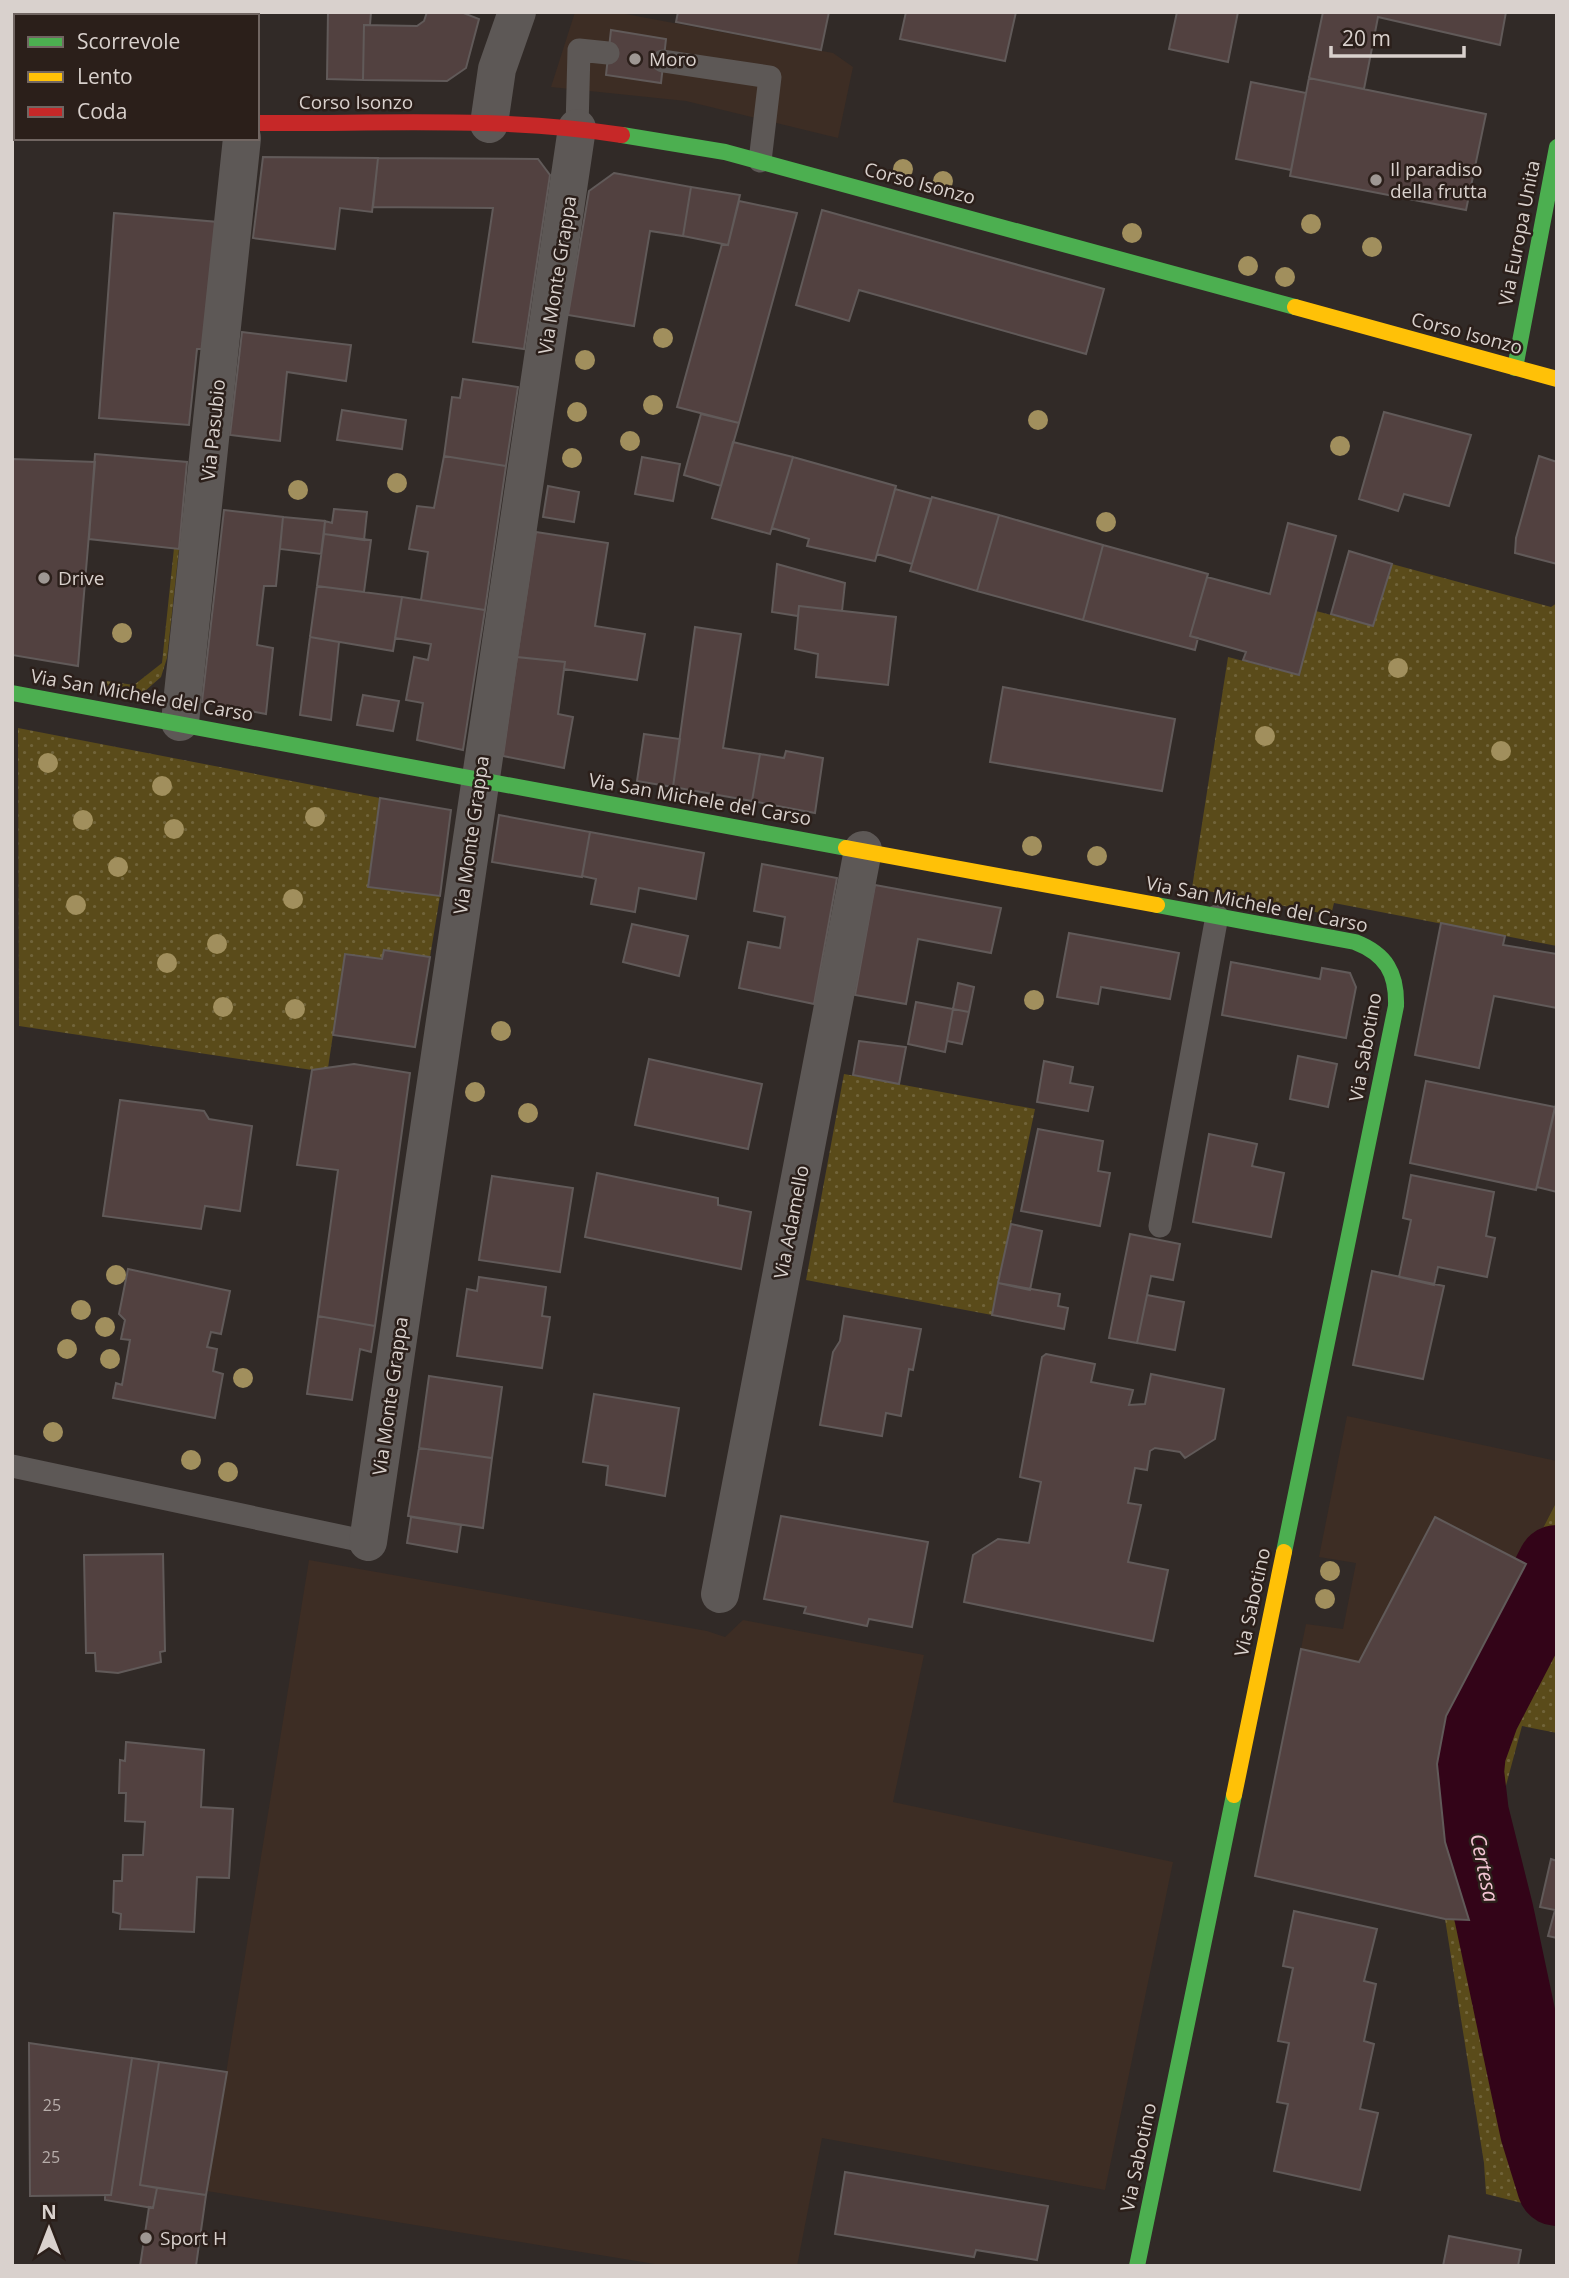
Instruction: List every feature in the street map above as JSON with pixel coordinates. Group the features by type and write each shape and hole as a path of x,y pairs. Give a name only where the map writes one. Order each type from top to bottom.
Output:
{"street":[{"path":"489,124 492,86 517,12"},
{"name":"Corso Isonzo","path":"259,123 489,124 577,128 682,144 760,161 1557,379"},
{"name":"Via Monte Grappa","path":"368,1542 478,779 577,128"},
{"name":"Via Pasubio","path":"180,722 243,140"},
{"name":"Via Europa Unita","path":"1515,368 1557,147"},
{"name":"Via San Michele del Carso","path":"12,693 180,722 1355,942 1378,952"},
{"name":"Via Adamello","path":"720,1594 863,850"},
{"name":"Via Sabotino","path":"1138,2266 1396,1006 1397,991 1393,970 1378,952"}],"lane":[{"path":"577,128 579,50 608,53"},
{"path":"663,61 770,77 760,161"},
{"path":"1160,1226 1217,916"},
{"path":"12,1466 368,1542"}],"shaded area":[{"path":"575,12 615,12 833,53 853,67 838,138 686,101 551,87"},
{"path":"174,548 179,549 167,658 161,677 145,691 136,694 101,689 100,680 134,685 162,663"},
{"path":"1392,564 1551,607 1557,603 1557,946 1334,903 1331,915 1192,888 1228,657 1299,675 1316,611 1373,626"},
{"path":"18,728 380,798 368,886 440,896 430,957 384,950 382,959 345,954 328,1068 312,1070 19,1026"},
{"path":"844,1074 1035,1109 992,1315 806,1280"},
{"path":"1347,1416 1557,1461 1557,1501 1446,1716 1445,1842 1469,1920 1445,1919 1255,1876 1306,1624 1343,1629 1356,1563 1319,1557"},
{"path":"1557,1501 1557,1527 1494,1655 1458,1712 1446,1765 1448,1813 1466,1910 1445,1842 1437,1764 1446,1716"},
{"path":"309,1560 707,1631 725,1637 743,1620 924,1655 893,1802 1173,1862 1105,2190 822,2138 797,2266 667,2266 207,2191"},
{"path":"1557,1594 1557,1733 1522,1726 1494,1830 1489,1797 1489,1766 1494,1736 1514,1679"},
{"path":"1445,1919 1468,1919 1498,2079 1517,2166 1530,2205 1486,2194 1484,2163"}],"building":[{"path":"12,12 30,12 14,14 12,56"},
{"path":"328,12 371,12 370,25 364,25 363,80 327,79"},
{"path":"427,12 461,12 479,19 466,68 447,81 363,80 364,25 417,26 424,21"},
{"path":"678,12 829,12 821,50 676,22"},
{"path":"906,12 1016,12 1005,61 900,39"},
{"path":"1177,12 1238,12 1228,62 1169,49"},
{"path":"1323,12 1506,12 1500,45 1378,17 1364,89 1309,78"},
{"path":"611,30 666,39 661,83 606,75"},
{"path":"1309,78 1486,114 1466,210 1290,176"},
{"path":"1251,82 1306,93 1291,170 1236,159"},
{"path":"263,157 378,158 372,212 340,208 335,249 253,238"},
{"path":"378,158 538,159 550,175 524,349 473,342 493,208 373,207"},
{"path":"614,173 691,187 683,236 650,231 634,326 568,315 589,191"},
{"path":"691,187 740,195 728,245 683,236"},
{"path":"739,201 797,213 739,423 677,407 722,244 728,245"},
{"path":"822,210 1104,289 1086,354 859,290 849,321 796,305"},
{"path":"114,213 218,222 202,349 197,349 189,425 99,418"},
{"path":"242,332 351,345 346,381 287,372 280,441 230,435"},
{"path":"463,379 518,387 506,466 444,456 452,397 460,398"},
{"path":"342,410 406,420 402,449 337,440"},
{"path":"1384,412 1471,435 1449,506 1404,494 1398,511 1359,499"},
{"path":"701,414 739,423 721,486 684,475"},
{"path":"733,442 793,457 770,534 712,518"},
{"path":"95,454 187,462 179,549 89,539"},
{"path":"444,456 506,466 485,610 421,600 428,552 409,549 417,506 434,508"},
{"path":"1539,456 1557,462 1557,564 1515,553 1516,538"},
{"path":"642,457 680,464 673,501 635,494"},
{"path":"793,457 896,486 875,561 807,546 809,539 772,528"},
{"path":"12,459 95,462 78,666 12,655"},
{"path":"548,486 579,492 574,522 543,517"},
{"path":"895,489 931,499 912,564 877,554"},
{"path":"932,497 999,515 977,591 910,571"},
{"path":"334,509 367,512 364,540 324,534 325,521 332,523"},
{"path":"224,510 283,517 276,586 264,586 257,645 273,648 266,714 202,702"},
{"path":"999,515 1103,545 1083,620 977,591"},
{"path":"283,517 325,521 321,554 280,549"},
{"path":"1288,523 1336,536 1299,675 1243,660 1246,652 1190,636 1207,577 1270,594"},
{"path":"536,532 608,543 595,626 645,634 637,680 564,669 565,662 517,657"},
{"path":"324,534 371,540 364,592 317,586"},
{"path":"1103,545 1208,574 1190,636 1198,638 1195,650 1083,620"},
{"path":"1349,551 1392,564 1373,626 1331,614"},
{"path":"777,564 845,583 842,611 799,606 798,616 772,612"},
{"path":"317,586 402,597 393,651 310,637"},
{"path":"402,597 485,610 463,750 417,740 423,703 406,700 414,657 428,660 431,644 395,638"},
{"path":"799,606 896,617 888,685 816,677 818,654 795,649"},
{"path":"695,627 741,634 723,748 760,754 752,801 673,787"},
{"path":"310,637 339,642 331,720 300,715"},
{"path":"517,657 565,662 558,714 573,717 564,768 503,756"},
{"path":"1003,687 1175,719 1162,791 990,762"},
{"path":"363,695 399,701 393,731 357,725"},
{"path":"644,734 680,739 673,787 637,781"},
{"path":"786,751 823,758 815,813 752,801 760,754 784,758"},
{"path":"380,798 451,810 440,896 368,887"},
{"path":"499,815 590,832 582,877 492,862"},
{"path":"590,832 704,853 696,899 639,888 635,912 591,904 596,879 582,876"},
{"path":"762,864 837,878 814,1004 739,988 748,942 780,948 785,917 754,911"},
{"path":"875,885 1001,908 991,953 918,939 906,1004 855,995"},
{"path":"1441,923 1505,936 1503,945 1557,954 1557,1008 1494,996 1479,1068 1415,1055"},
{"path":"632,924 688,936 679,976 623,962"},
{"path":"1069,933 1179,953 1170,999 1101,987 1098,1004 1057,997"},
{"path":"384,950 430,957 415,1047 333,1035 345,954 382,959"},
{"path":"1231,962 1320,979 1322,968 1350,973 1356,987 1346,1038 1222,1015"},
{"path":"958,983 974,987 969,1012 953,1009"},
{"path":"916,1002 953,1009 945,1052 908,1044"},
{"path":"953,1009 969,1012 962,1044 947,1041"},
{"path":"859,1041 906,1047 899,1084 853,1075"},
{"path":"1298,1056 1337,1064 1328,1107 1290,1099"},
{"path":"649,1059 762,1084 748,1149 635,1125"},
{"path":"1044,1061 1073,1067 1070,1083 1093,1087 1088,1111 1037,1102"},
{"path":"354,1064 410,1073 375,1326 318,1316 338,1170 297,1165 312,1070"},
{"path":"1426,1081 1555,1107 1536,1190 1410,1163"},
{"path":"120,1100 204,1111 209,1119 252,1126 240,1211 205,1206 201,1229 103,1216"},
{"path":"1557,1104 1557,1192 1537,1187"},
{"path":"1038,1129 1103,1141 1098,1171 1110,1173 1100,1226 1021,1211"},
{"path":"1209,1134 1257,1144 1252,1166 1284,1173 1271,1237 1193,1222"},
{"path":"597,1173 718,1198 718,1205 751,1212 741,1269 585,1237"},
{"path":"1411,1175 1494,1192 1486,1236 1495,1238 1487,1277 1438,1267 1434,1285 1399,1277 1411,1220 1403,1218"},
{"path":"492,1176 573,1188 560,1272 479,1260"},
{"path":"1011,1224 1042,1231 1030,1290 998,1283"},
{"path":"1130,1234 1180,1244 1173,1280 1151,1276 1137,1343 1109,1338"},
{"path":"128,1269 230,1291 221,1334 211,1332 207,1347 217,1349 213,1371 223,1374 215,1418 113,1398 116,1383 122,1385 130,1340 121,1339 125,1320 119,1314"},
{"path":"1372,1271 1444,1286 1423,1379 1353,1365"},
{"path":"479,1277 546,1287 542,1316 550,1317 542,1368 457,1356 467,1289 477,1291"},
{"path":"998,1283 1060,1294 1058,1306 1068,1308 1064,1329 992,1315"},
{"path":"1147,1295 1184,1302 1175,1350 1137,1343"},
{"path":"318,1316 375,1326 371,1352 360,1349 352,1400 307,1394"},
{"path":"844,1316 921,1329 913,1370 909,1369 901,1416 886,1413 882,1436 820,1425 833,1352 840,1341"},
{"path":"1046,1354 1095,1364 1091,1382 1133,1390 1129,1405 1145,1404 1151,1374 1224,1389 1215,1439 1185,1458 1180,1452 1155,1448 1150,1451 1147,1470 1135,1468 1128,1503 1141,1505 1128,1562 1168,1570 1153,1641 964,1602 973,1555 998,1539 1029,1543 1041,1482 1020,1477 1042,1357"},
{"path":"429,1376 502,1387 492,1458 419,1448"},
{"path":"594,1394 679,1408 665,1496 606,1485 608,1466 583,1462"},
{"path":"419,1448 492,1458 483,1528 408,1516"},
{"path":"781,1516 928,1542 912,1627 869,1619 867,1626 804,1613 806,1607 764,1599"},
{"path":"411,1517 461,1525 457,1552 407,1543"},
{"path":"1435,1517 1526,1564 1446,1716 1437,1764 1445,1842 1469,1920 1445,1919 1255,1876 1301,1649 1359,1662"},
{"path":"163,1554 165,1651 160,1652 161,1662 118,1673 96,1671 95,1653 86,1653 84,1555"},
{"path":"126,1742 204,1750 201,1807 233,1809 229,1878 197,1877 194,1932 120,1929 121,1914 113,1912 114,1881 122,1881 123,1855 143,1855 145,1822 125,1821 126,1793 119,1793 120,1760 125,1761"},
{"path":"1551,1859 1557,1861 1557,1938 1548,1936 1555,1910 1540,1907"},
{"path":"1294,1911 1377,1929 1364,1981 1376,1984 1364,2041 1374,2044 1360,2109 1378,2113 1360,2190 1274,2171 1288,2104 1277,2102 1289,2043 1278,2041 1293,1968 1283,1966"},
{"path":"29,2043 132,2058 111,2195 30,2196"},
{"path":"132,2058 159,2062 140,2185 157,2188 153,2208 105,2200 105,2195 111,2195"},
{"path":"159,2062 227,2072 206,2195 140,2185"},
{"path":"845,2172 1048,2206 1037,2260 976,2250 974,2257 835,2234"},
{"path":"157,2188 206,2195 196,2266 140,2266 149,2207 153,2208"},
{"path":"1449,2236 1521,2250 1518,2266 1443,2266"}],"waterway":[{"name":"Certesa","path":"1557,1565 1480,1713 1466,1752 1464,1772 1469,1814 1494,1914 1540,2131 1557,2186"}],"traffic: fast":[{"path":"622,135 725,152 1295,307"},
{"path":"1515,368 1557,147"},
{"path":"12,693 846,848"},
{"path":"1157,905 1355,942 1375,952 1382,959 1392,974 1396,994 1396,1006 1284,1552"},
{"path":"1137,2266 1234,1795"}],"traffic: slow":[{"path":"1295,307 1557,379"},
{"path":"846,848 1157,905"},
{"path":"1234,1795 1284,1552"}],"traffic: jam":[{"path":"259,123 486,123 622,135"}],"place":[{"name":"Moro","path":"635,59"},
{"name":"Il paradiso della frutta","path":"1376,180"},
{"name":"Drive","path":"44,578"},
{"name":"Sport H","path":"146,2238"}]}
